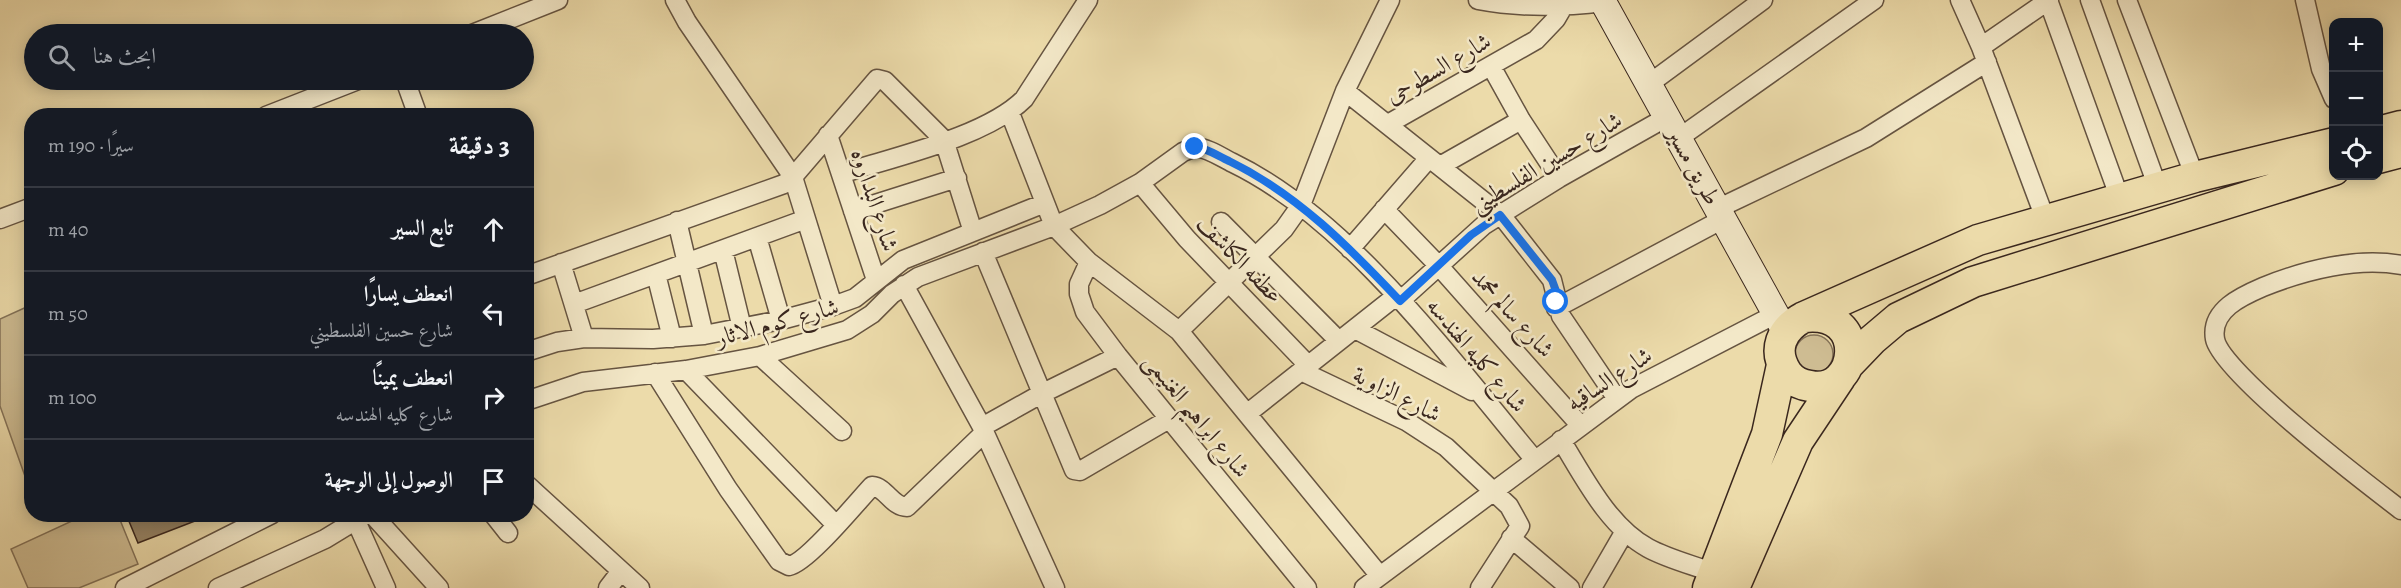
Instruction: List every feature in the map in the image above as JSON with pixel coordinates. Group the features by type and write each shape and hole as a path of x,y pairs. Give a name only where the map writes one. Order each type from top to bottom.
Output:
{"main road":[{"path":"2383,131 2401,126"},
{"path":"1719,583 1767,434 1782,365 1780,342 1788,321 1978,240 2195,177 2329,144"},
{"path":"2383,157 2401,152"},
{"path":"1719,583 1798,441 1844,372 1872,340 1898,318 1973,282 2329,172"},
{"path":"1782,365 1790,377 1808,386 1828,385 1844,372 1851,352 1849,338 1842,327 1831,319 1817,315 1788,321"}],"street":[{"path":"497,24 558,0"},
{"path":"675,0 793,177 833,306"},
{"path":"841,174 944,140 1010,113 1023,99 1088,0"},
{"path":"1179,331 1284,229 1301,205 1345,91 1390,0"},
{"path":"1478,0 1522,6 1563,7 1604,1"},
{"path":"1649,84 1763,0"},
{"name":"شارع حسين الفلسطيني","path":"1248,413 1354,329 1398,299 1500,215 1558,178 1673,128 1874,0"},
{"path":"1960,0 1984,54 2046,221"},
{"path":"1556,308 1720,214 1866,138 1984,54 2049,0 2120,199"},
{"path":"2090,0 2158,188"},
{"path":"2127,0 2195,177"},
{"path":"2305,0 2321,69 2329,87"},
{"name":"طريق مسير","path":"1604,1 1720,214 1788,321"},
{"name":"شارع السطوحى","path":"1388,124 1536,40 1556,19 1563,7"},
{"path":"1491,66 1521,120 1558,178"},
{"path":"534,273 778,186 793,177 874,80 880,78 944,140 973,232"},
{"path":"286,108 332,90"},
{"path":"409,90 415,108"},
{"path":"1345,91 1500,215 1552,280 1556,291 1556,308 1617,399"},
{"path":"1010,113 1054,226 1089,262 1179,331 1380,576"},
{"path":"1350,249 1384,209 1434,162 1521,120"},
{"name":"شارع البداروه","path":"828,135 876,280"},
{"name":"شارع كليه الهندسه","path":"1054,226 1140,183 1189,149 1201,148 1248,171 1301,205 1350,249 1398,299 1534,459"},
{"path":"853,211 957,178"},
{"name":"عطفه الكاشف","path":"1140,183 1172,222 1305,368"},
{"name":"شارع كوم الاثار","path":"534,349 557,342 584,338 672,338 705,335 781,320 833,306 855,298 903,260 1045,203"},
{"name":"شارع سالم محمد","path":"1384,209 1438,265 1580,425"},
{"path":"0,219 24,210"},
{"path":"574,304 806,219"},
{"path":"677,221 705,335"},
{"path":"1221,222 1339,341"},
{"name":"شارع كوم الاثار","path":"534,398 583,382 686,370 760,356 847,330 872,314 904,285 933,270 1054,226"},
{"path":"757,237 781,320"},
{"path":"723,250 742,328"},
{"path":"983,252 1071,466 1080,471 1169,419"},
{"name":"شارع ابراهيم الغنيمى","path":"1089,262 1079,284 1081,303 1118,356 1307,588"},
{"path":"2401,265 2362,262 2301,274 2277,282 2222,311 2215,326 2215,340 2223,355 2256,392 2401,510"},
{"path":"561,263 584,338"},
{"path":"656,274 672,338"},
{"path":"904,285 983,430 1055,588"},
{"name":"شارع الساقيه","path":"1364,588 1580,425 1646,380 1788,321"},
{"path":"1354,329 1481,396"},
{"path":"760,356 842,431"},
{"path":"655,373 728,489 782,564 789,566 797,563 872,486 879,487 898,505 907,507 983,430 1041,394 1118,356"},
{"name":"شارع الزاوية","path":"1305,368 1406,421 1446,447 1509,506 1520,522 1512,538"},
{"path":"686,370 836,525"},
{"path":"1561,440 1597,495 1625,531 1648,548 1719,583"},
{"path":"534,491 640,588"},
{"path":"125,588 256,522"},
{"path":"218,588 293,554 355,522"},
{"path":"366,522 386,588"},
{"path":"370,522 439,588"},
{"path":"500,522 508,532"},
{"path":"1592,588 1625,531"},
{"path":"1488,584 1512,538 1569,588"},
{"path":"608,588 621,571"}],"shaded area":[{"path":"24,308 24,473 0,406 0,319"},
{"path":"1814,335 1828,340 1833,354 1828,368 1814,373 1800,368 1795,354 1800,340"},
{"path":"70,522 121,522 138,564 79,588 28,588 11,549"}],"building":[{"path":"129,522 192,522 138,543"}],"route":[{"path":"1195,147 1240,166 1301,205 1350,249 1400,301 1471,235 1500,215 1552,280 1555,285 1556,302"}]}
